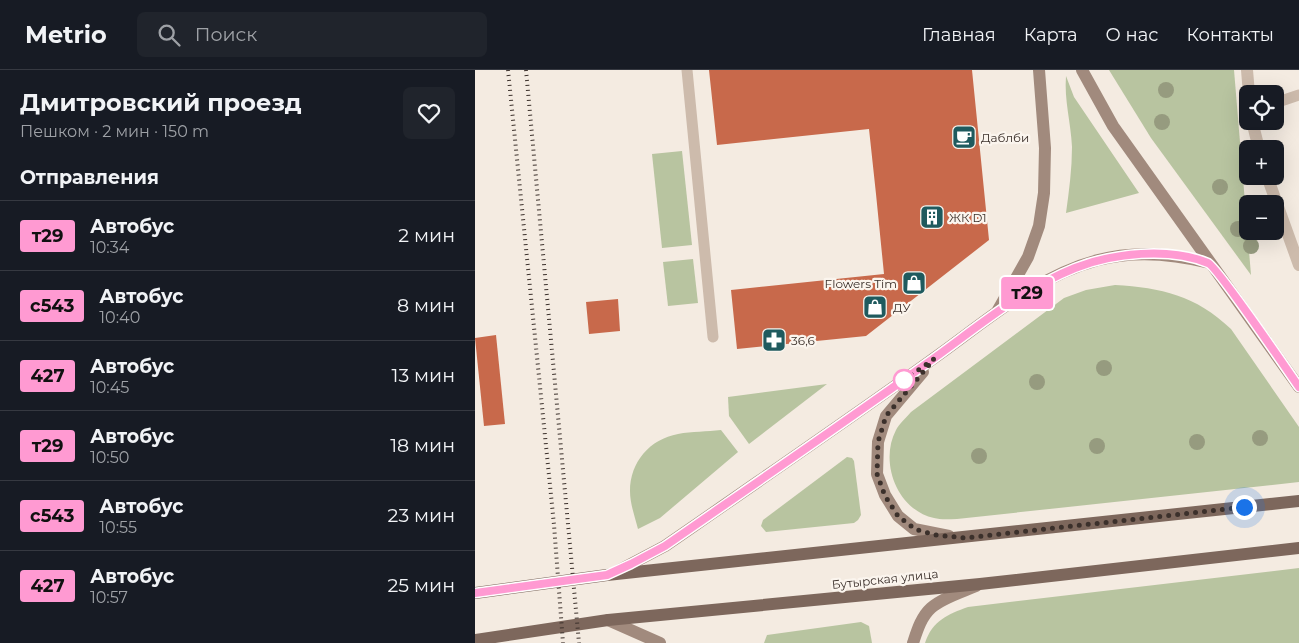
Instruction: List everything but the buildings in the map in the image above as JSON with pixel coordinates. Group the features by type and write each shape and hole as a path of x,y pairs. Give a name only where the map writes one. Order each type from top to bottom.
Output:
{"main road":[{"path":"997,312 1028,258 1039,226 1044,193 1045,148 1039,70"},
{"path":"1082,70 1113,126 1299,387"},
{"path":"607,575 665,546 934,359 997,312 1040,285 1074,268 1099,260 1125,255 1156,254 1182,256 1210,263"},
{"path":"934,359 886,416 878,442 877,474 885,496 898,516 915,529 935,535 966,538"},
{"path":"475,593 607,575 1299,501"},
{"name":"Бутырская улица","path":"475,640 608,620 980,584 1299,548"},
{"path":"913,643 919,626 931,608 949,597 980,584"},
{"path":"608,620 660,643"}],"street":[{"path":"1247,70 1248,85"},
{"path":"1270,185 1297,258"}],"lane":[{"path":"687,70 713,337"},
{"path":"1284,100 1299,95"}],"green space":[{"path":"1109,70 1234,70 1240,140 1239,185 1244,185 1244,195 1239,195 1239,240 1248,240 1251,275 1151,138"},
{"path":"1066,76 1074,97 1139,193 1066,213 1072,147 1066,94"},
{"path":"682,151 692,245 662,248 652,154"},
{"path":"693,259 698,303 668,306 663,262"},
{"path":"1115,285 1148,288 1177,295 1204,308 1231,329 1299,427 1299,482 957,519 934,518 921,513 910,505 901,495 895,483 891,470 890,456 891,443 896,430 911,412 1064,298 1086,290"},
{"path":"827,384 749,444 729,416 728,397"},
{"path":"721,430 738,452 660,518 638,529 630,491 634,471 643,453 668,437 683,433"},
{"path":"847,457 852,458 854,461 861,515 858,520 854,523 766,532 761,526 763,520"},
{"path":"1299,568 1299,643 925,643 936,624 954,612 968,607"},
{"path":"861,622 869,626 872,643 764,643 767,635"}],"railway":[{"path":"508,70 554,525 563,643"},
{"path":"526,70 579,643"}],"bus line":[{"name":"т29","path":"475,593 607,575 665,546 934,359 997,312 1040,285 1074,268 1099,260 1125,255 1156,254 1182,256 1210,263 1299,387"}],"place":[{"name":"Даблби","path":"964,137"},
{"name":"ЖК D1","path":"932,217"},
{"name":"Flowers Tim","path":"914,283"},
{"name":"ДУ","path":"875,307"},
{"name":"36,6","path":"774,340"}],"route":[{"path":"904,380 934,359 886,416 878,442 877,474 885,496 898,516 915,529 935,535 966,538 1244,507"}]}
